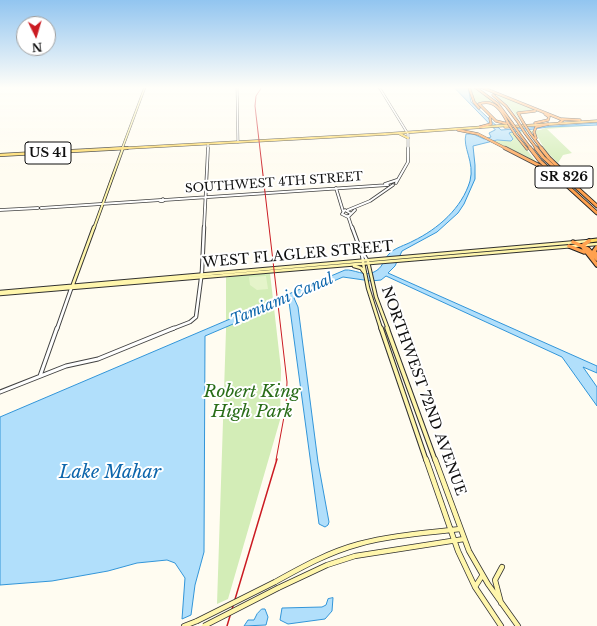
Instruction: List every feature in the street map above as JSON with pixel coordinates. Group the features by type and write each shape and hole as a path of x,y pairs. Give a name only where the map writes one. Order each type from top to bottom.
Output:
{"highway":[{"path":"491,116 496,121 512,124"},
{"path":"507,116 517,134"},
{"name":"SR 826","path":"513,116 533,145 549,163 597,206"},
{"path":"519,116 537,142 574,182"},
{"path":"535,123 547,121 549,118 546,116"},
{"path":"554,116 563,121"},
{"path":"480,126 491,127 492,122 490,118"},
{"path":"490,118 498,126 505,127"},
{"path":"558,118 580,120"},
{"name":"US 41","path":"512,124 580,120 591,121"},
{"name":"US 41","path":"505,127 597,120"},
{"path":"559,123 563,121"},
{"path":"508,123 517,134"},
{"path":"537,142 534,132 537,126 548,124"},
{"path":"458,130 473,132 494,141 552,172"},
{"name":"SR 826","path":"517,134 528,151 597,213"},
{"path":"533,145 597,203"},
{"path":"582,246 589,240"},
{"path":"573,242 582,246 597,258"},
{"path":"569,246 586,253"},
{"path":"582,246 597,265"},
{"path":"597,246 594,251 597,258"}],"main road":[{"path":"72,288 134,116"},
{"name":"US 41","path":"443,130 471,129 512,124"},
{"path":"463,129 480,126"},
{"name":"US 41","path":"385,134 491,127"},
{"path":"463,129 471,129"},
{"name":"US 41","path":"0,155 408,133"},
{"path":"399,134 408,138"},
{"name":"WEST FLAGLER STREET","path":"0,293 368,262 597,240"},
{"path":"559,247 563,243"},
{"name":"WEST FLAGLER STREET","path":"399,259 569,246 597,246"},
{"path":"438,257 443,254"},
{"name":"WEST FLAGLER STREET","path":"248,272 349,265 363,262"},
{"name":"NORTHWEST 72ND AVENUE","path":"363,262 370,298 454,540 475,587 501,626"},
{"name":"NORTHWEST 72ND AVENUE","path":"368,262 372,282 382,315 464,539 482,576 518,626"},
{"path":"349,265 359,267 364,272"},
{"path":"370,298 376,297"},
{"path":"376,315 382,315"},
{"path":"386,344 393,344"},
{"path":"398,378 405,377"},
{"path":"411,416 418,415"},
{"path":"426,460 434,459"},
{"path":"184,626 197,621 318,560 358,544 460,529"},
{"path":"204,626 327,565 355,556 464,539"},
{"path":"502,567 494,580 503,607"},
{"path":"475,587 482,576"}],"street":[{"path":"238,116 238,142"},
{"path":"345,217 356,208 375,198 389,185 393,185 408,162 408,133 397,116"},
{"path":"0,392 66,366 98,359 190,322 196,317 201,276 208,144"},
{"name":"SOUTHWEST 4TH STREET","path":"0,210 389,185 395,182"},
{"path":"336,188 343,211 342,214 350,222"},
{"path":"342,207 350,213"},
{"path":"343,211 356,208"},
{"path":"348,216 361,249 363,262"},
{"path":"361,249 365,252 368,262"},
{"path":"40,376 72,288"}],"green space":[{"path":"597,125 547,129 572,153 563,155 558,163 545,150 535,132 514,133 537,163 494,141 512,140 509,133 511,132 540,130 548,127"},
{"name":"Robert King High Park","path":"270,273 281,369 280,420 228,599 217,604 226,330 226,277"},
{"path":"266,276 268,289 257,290 250,285 249,277"}],"water":[{"name":"Lake Mahar","path":"482,116 486,116 501,130 597,123 597,125 548,127 512,132 509,133 513,139 511,141 497,140 473,146 475,179 464,204 458,213 437,232 402,251 395,266 388,273 597,366 597,373 583,367 597,387 597,406 562,357 386,276 381,280 371,281 343,277 294,298 298,307 318,462 329,522 328,525 325,527 319,524 289,302 287,301 205,336 204,552 195,585 191,615 182,619 185,578 175,563 167,560 137,563 108,571 52,581 0,585 0,417 345,270 367,274 377,270 391,252 422,236 440,224 455,209 470,181 471,167 465,139 466,134 473,134 484,139 491,137 489,133 495,130"},
{"path":"333,598 332,611 325,619 288,624 280,620 282,608 322,607 326,605 328,599"},
{"path":"262,609 265,609 268,617 266,625 244,626 248,620 254,620"}],"railway":[{"path":"256,116 287,382 286,406 276,460"},
{"path":"227,626 277,459"}],"water label":[{"name":"Tamiami Canal","path":"282,300"}]}
